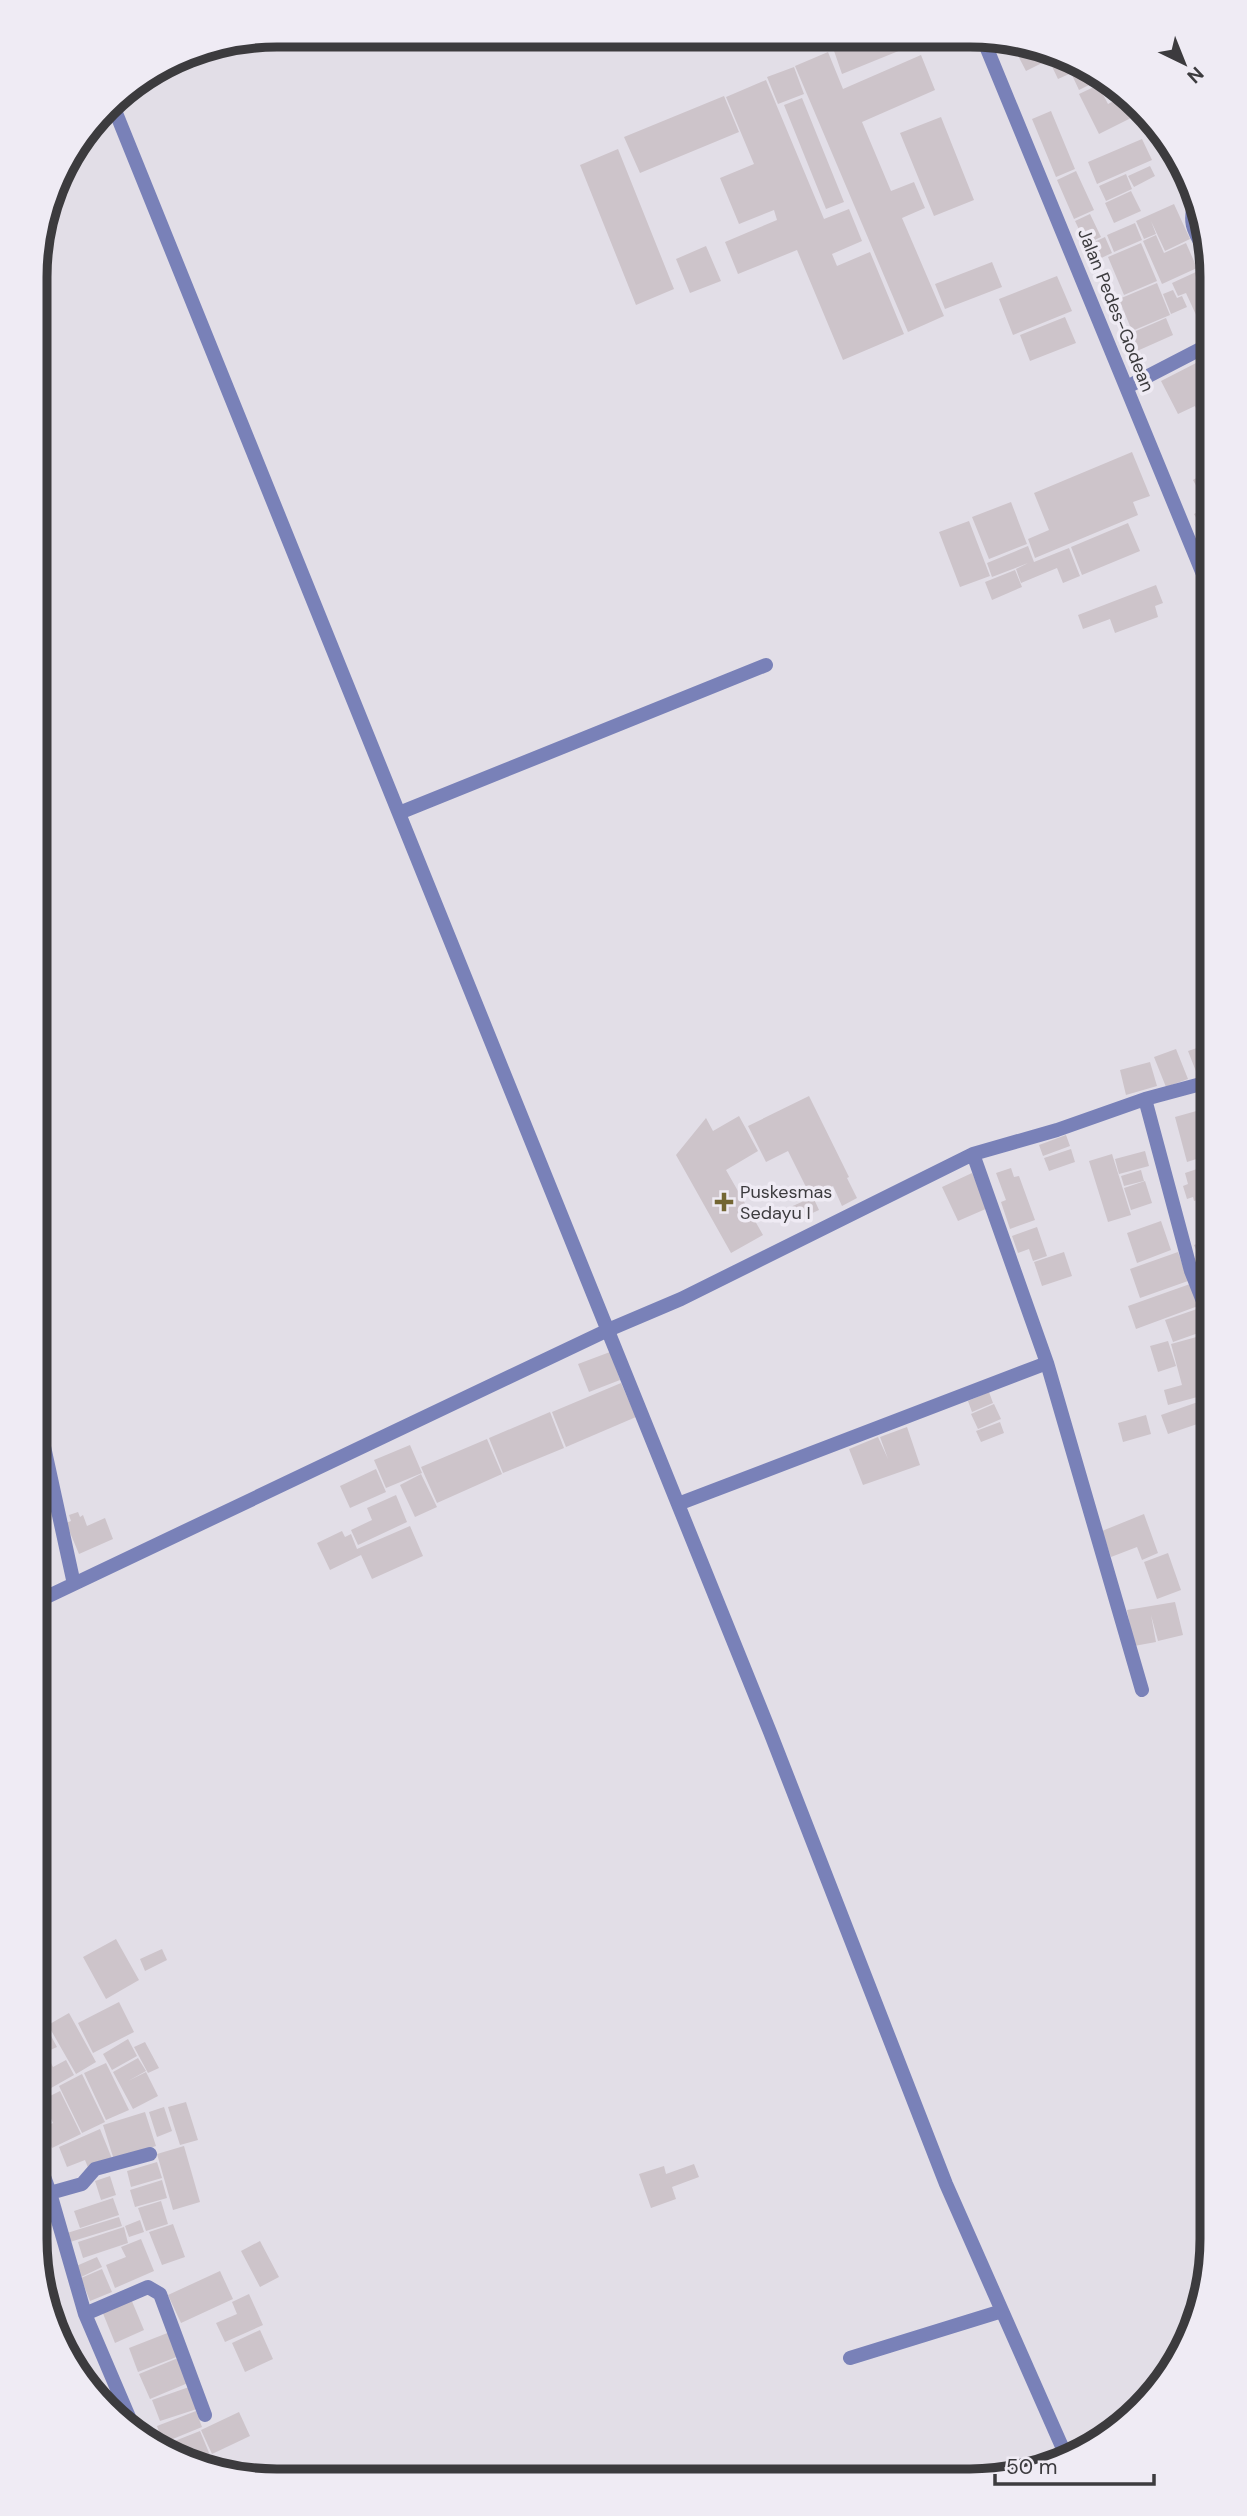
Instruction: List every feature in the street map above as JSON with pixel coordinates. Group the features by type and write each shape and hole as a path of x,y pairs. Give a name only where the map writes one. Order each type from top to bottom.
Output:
{"street":[{"name":"Jalan Pedes-Godean","path":"987,48 1200,566"},
{"path":"116,114 770,1732 946,2184 1063,2449"},
{"path":"1127,387 1200,349"},
{"path":"399,813 766,665"},
{"path":"47,1597 608,1330 681,1299 973,1154 1200,1084"},
{"path":"1145,1099 1191,1271 1199,1292"},
{"path":"973,1154 1047,1363 1142,1690"},
{"path":"678,1504 1047,1363"},
{"path":"47,1462 74,1584"},
{"path":"50,2193 76,2187 95,2169 150,2154"},
{"path":"47,2185 85,2314 127,2413"},
{"path":"85,2314 148,2287 160,2294 205,2415"},
{"path":"850,2358 1002,2311"}],"building":[{"path":"833,47 908,47 842,74"},
{"path":"828,52 843,89 921,55 935,90 862,122 891,191 914,182 925,208 902,218 944,316 908,332 795,66"},
{"path":"1017,53 1043,59 1044,62 1026,71"},
{"path":"1050,62 1073,72 1058,79"},
{"path":"794,67 804,94 778,104 767,77"},
{"path":"1075,73 1092,83 1079,90 1072,75"},
{"path":"766,80 824,219 849,209 862,241 832,254 837,266 870,252 904,334 843,360 797,250 738,274 725,242 777,220 774,210 739,224 720,178 754,164 726,97"},
{"path":"1096,86 1108,104 1116,100 1134,117 1099,134 1079,94"},
{"path":"724,96 739,132 640,173 624,137"},
{"path":"802,98 844,202 826,209 784,105"},
{"path":"1051,111 1075,169 1056,177 1032,119"},
{"path":"941,117 974,200 934,216 900,133"},
{"path":"1142,139 1152,160 1097,184 1088,162"},
{"path":"618,149 674,289 636,305 580,165"},
{"path":"1150,166 1155,176 1134,187 1128,176"},
{"path":"1076,171 1094,210 1074,219 1057,180"},
{"path":"1126,174 1132,189 1106,201 1099,186"},
{"path":"1131,191 1141,211 1114,223 1105,203"},
{"path":"1174,204 1190,239 1165,251 1151,221 1156,234 1144,239 1136,221"},
{"path":"1090,214 1101,237 1086,244 1075,221"},
{"path":"1135,223 1142,240 1114,252 1107,235"},
{"path":"1156,235 1164,253 1186,243 1197,268 1162,284 1143,241"},
{"path":"1105,237 1112,253 1097,260 1090,244"},
{"path":"1141,243 1157,281 1124,295 1108,257"},
{"path":"706,246 721,281 690,293 676,259"},
{"path":"992,262 1002,287 945,309 935,284"},
{"path":"1196,272 1200,279 1200,316 1197,317 1186,293 1178,296 1172,283"},
{"path":"1057,276 1072,311 1013,335 999,299"},
{"path":"1157,283 1170,315 1132,331 1119,299"},
{"path":"1173,290 1177,298 1182,296 1187,307 1171,314 1163,294"},
{"path":"1065,317 1076,343 1030,361 1020,335"},
{"path":"1166,318 1173,335 1137,351 1129,334"},
{"path":"1198,362 1200,412 1198,413 1195,406 1178,414 1161,381"},
{"path":"1132,452 1150,496 1133,502 1138,515 1035,558 1028,539 1049,530 1034,493"},
{"path":"1200,476 1200,493 1193,480"},
{"path":"1011,502 1027,544 989,559 972,517"},
{"path":"1200,511 1200,524 1194,514"},
{"path":"969,521 990,576 960,587 939,532"},
{"path":"1128,523 1140,551 1082,575 1071,547"},
{"path":"1028,546 1034,562 1069,548 1080,576 1063,583 1057,568 1021,583 1016,569 1028,563 992,577 987,563"},
{"path":"1015,570 1022,587 992,600 985,582"},
{"path":"1156,585 1163,603 1155,606 1158,617 1115,633 1110,619 1083,629 1078,615"},
{"path":"1200,1047 1200,1073 1197,1074 1188,1051"},
{"path":"1176,1049 1188,1079 1166,1087 1154,1057"},
{"path":"1150,1062 1157,1086 1126,1095 1120,1070"},
{"path":"809,1096 857,1198 842,1206 833,1186 811,1197 788,1151 766,1162 748,1126"},
{"path":"1200,1110 1200,1158 1187,1162 1175,1117"},
{"name":"Puskesmas Sedayu I","path":"739,1116 758,1151 726,1170 763,1235 731,1253 676,1155 706,1118 713,1131"},
{"path":"1066,1135 1070,1146 1043,1156 1039,1145"},
{"path":"1071,1149 1075,1162 1049,1171 1044,1158"},
{"path":"1145,1151 1149,1166 1119,1174 1115,1159"},
{"path":"1112,1154 1131,1215 1108,1222 1089,1161"},
{"path":"1011,1168 1014,1177 1019,1176 1035,1220 1010,1229 1001,1202 1006,1200 996,1173"},
{"path":"1200,1168 1200,1199 1187,1199 1183,1186 1188,1184 1185,1173"},
{"path":"1141,1170 1144,1181 1124,1186 1121,1176"},
{"path":"972,1173 988,1208 958,1221 942,1187"},
{"path":"1145,1181 1152,1203 1131,1210 1124,1188"},
{"path":"813,1197 819,1210 793,1222 786,1209"},
{"path":"1161,1221 1171,1250 1137,1263 1127,1233"},
{"path":"1037,1227 1047,1256 1033,1261 1029,1249 1018,1253 1012,1236"},
{"path":"1200,1243 1200,1258 1194,1245"},
{"path":"1064,1252 1072,1276 1042,1286 1034,1262"},
{"path":"1178,1252 1188,1281 1140,1298 1130,1269"},
{"path":"1190,1284 1198,1306 1136,1329 1128,1306"},
{"path":"1197,1309 1199,1333 1173,1342 1165,1320"},
{"path":"1199,1336 1199,1396 1168,1405 1164,1390 1182,1385 1171,1344"},
{"path":"1168,1341 1176,1366 1158,1372 1150,1346"},
{"path":"610,1352 620,1380 589,1392 578,1364"},
{"path":"621,1383 636,1417 566,1447 552,1412"},
{"path":"989,1392 993,1403 972,1412 968,1401"},
{"path":"1199,1401 1199,1423 1168,1434 1161,1415"},
{"path":"994,1404 1001,1419 978,1429 971,1414"},
{"path":"550,1412 564,1448 503,1473 489,1438"},
{"path":"1146,1415 1151,1434 1123,1442 1118,1423"},
{"path":"1000,1422 1004,1433 981,1442 976,1431"},
{"path":"907,1427 920,1465 863,1485 849,1449 878,1437 888,1459 880,1437"},
{"path":"487,1439 502,1474 437,1503 421,1467"},
{"path":"410,1445 422,1473 386,1488 374,1460"},
{"path":"376,1469 386,1492 350,1508 340,1486"},
{"path":"421,1474 437,1507 415,1517 400,1485"},
{"path":"396,1495 407,1522 358,1545 351,1530 372,1520 367,1508"},
{"path":"78,1512 80,1517 83,1515 87,1526 105,1518 113,1539 79,1554 66,1523 71,1521 69,1515"},
{"path":"1144,1514 1158,1553 1142,1560 1137,1547 1111,1557 1102,1531"},
{"path":"410,1526 423,1556 372,1579 361,1555 330,1570 317,1543 342,1531 345,1537 351,1534 357,1549"},
{"path":"1168,1553 1181,1590 1157,1599 1144,1562"},
{"path":"1175,1602 1183,1635 1158,1641 1151,1615 1156,1642 1134,1646 1127,1610"},
{"path":"116,1939 139,1980 106,1999 83,1957"},
{"path":"162,1949 167,1960 145,1971 140,1959"},
{"path":"119,2002 134,2032 93,2053 78,2023"},
{"path":"69,2013 96,2062 76,2074 48,2025"},
{"path":"50,2034 57,2047 47,2052 47,2035"},
{"path":"128,2039 137,2056 112,2070 103,2054"},
{"path":"145,2042 159,2068 148,2073 134,2047"},
{"path":"47,2055 53,2067 66,2060 74,2075 47,2090"},
{"path":"138,2058 146,2071 128,2081 146,2072 158,2096 133,2109 113,2072"},
{"path":"106,2063 129,2110 106,2120 84,2073"},
{"path":"82,2074 105,2122 82,2133 59,2086"},
{"path":"60,2091 81,2134 52,2148 47,2138 47,2126 53,2123 47,2111 47,2097"},
{"path":"186,2102 198,2140 180,2145 168,2107"},
{"path":"164,2107 172,2131 157,2137 149,2112"},
{"path":"145,2112 156,2146 114,2160 103,2125"},
{"path":"100,2129 113,2161 89,2170 85,2160 67,2167 59,2147"},
{"path":"184,2146 200,2202 173,2210 157,2154"},
{"path":"157,2162 162,2178 131,2187 127,2171"},
{"path":"694,2164 699,2177 672,2187 676,2199 651,2208 639,2174 664,2166 666,2174"},
{"path":"110,2176 116,2195 101,2200 95,2181"},
{"path":"162,2180 167,2198 135,2207 130,2190"},
{"path":"113,2198 119,2215 80,2228 74,2211"},
{"path":"161,2201 168,2224 146,2231 138,2208"},
{"path":"119,2217 122,2226 70,2242 67,2233"},
{"path":"140,2220 144,2232 129,2237 125,2226"},
{"path":"173,2224 185,2257 162,2265 149,2232"},
{"path":"124,2227 128,2243 83,2258 78,2242"},
{"path":"141,2239 154,2271 115,2288 106,2265 126,2257 121,2247"},
{"path":"260,2241 279,2277 260,2287 241,2251"},
{"path":"97,2257 102,2267 79,2278 74,2267"},
{"path":"102,2269 112,2292 90,2301 81,2278"},
{"path":"220,2271 233,2299 181,2323 168,2295"},
{"path":"249,2294 263,2325 225,2342 216,2323 237,2314 232,2302"},
{"path":"131,2299 144,2330 115,2343 102,2311"},
{"path":"260,2330 273,2359 245,2372 232,2343"},
{"path":"170,2332 179,2356 138,2372 129,2348"},
{"path":"178,2358 188,2383 150,2399 139,2374"},
{"path":"189,2387 197,2409 160,2421 152,2400"},
{"path":"196,2411 202,2427 168,2441 161,2437 157,2426"},
{"path":"239,2412 250,2436 212,2454 201,2430"},
{"path":"200,2431 210,2455 206,2457 171,2442"}],"place":[{"name":"Puskesmas Sedayu I","path":"724,1202"}]}
